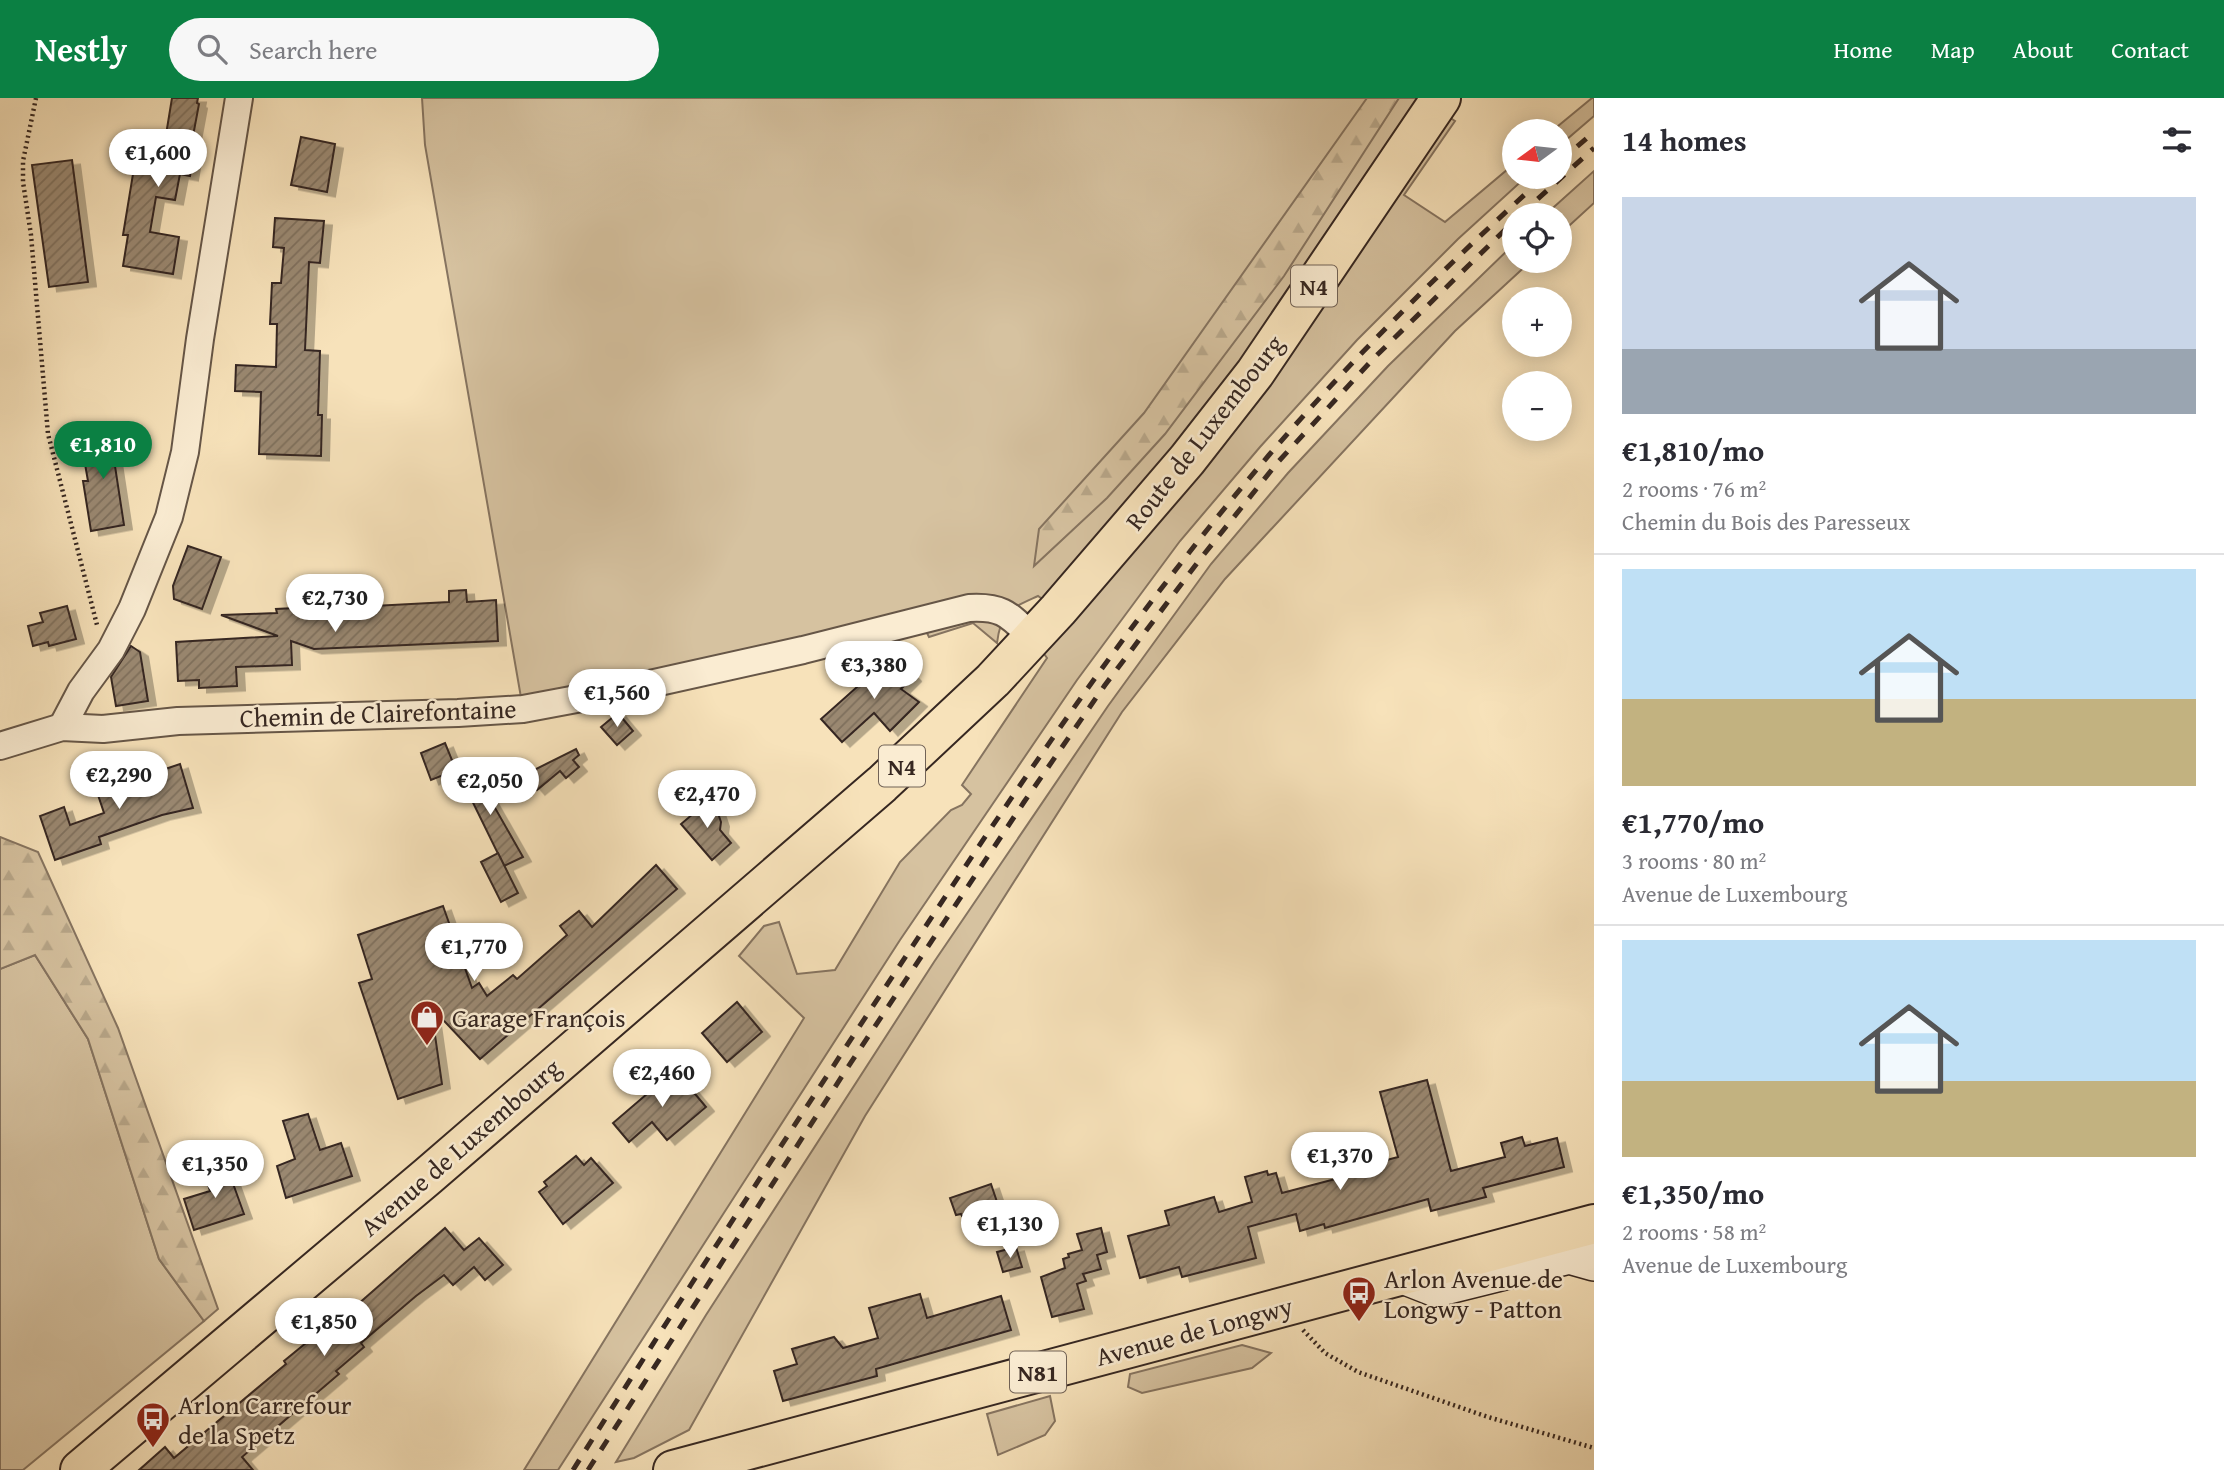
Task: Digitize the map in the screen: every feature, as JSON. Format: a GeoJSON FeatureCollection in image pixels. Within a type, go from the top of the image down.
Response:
{"type":"FeatureCollection","features":[{"type":"Feature","properties":{"kind":"main road","name":"Route de Luxembourg"},"geometry":{"type":"LineString","coordinates":[[993,680],[1187,460],[1255,373],[1441,98]]}},
{"type":"Feature","properties":{"kind":"main road","name":"Avenue de Luxembourg"},"geometry":{"type":"LineString","coordinates":[[79,1470],[428,1176],[882,784],[993,680]]}},
{"type":"Feature","properties":{"kind":"main road","name":"Avenue de Longwy"},"geometry":{"type":"LineString","coordinates":[[673,1470],[1594,1224]]}},
{"type":"Feature","properties":{"kind":"main road"},"geometry":{"type":"LineString","coordinates":[[1404,1275],[1436,1288],[1569,1255],[1594,1262]]}},
{"type":"Feature","properties":{"kind":"street"},"geometry":{"type":"LineString","coordinates":[[62,727],[81,691],[111,650],[137,598],[169,517],[182,465],[239,98]]}},
{"type":"Feature","properties":{"kind":"street","name":"Chemin de Clairefontaine"},"geometry":{"type":"LineString","coordinates":[[0,746],[62,727],[103,729],[178,721],[523,709],[614,692],[803,650],[969,608],[987,607],[1008,614],[1032,637]]}},
{"type":"Feature","properties":{"kind":"path"},"geometry":{"type":"LineString","coordinates":[[36,98],[23,161],[23,182],[31,235],[48,434],[96,623],[111,650]]}},
{"type":"Feature","properties":{"kind":"path"},"geometry":{"type":"LineString","coordinates":[[1281,1308],[1325,1353],[1358,1372],[1488,1417],[1594,1448]]}},
{"type":"Feature","properties":{"kind":"green space"},"geometry":{"type":"Polygon","coordinates":[[[422,98],[1441,98],[1435,108],[1455,121],[1404,195],[1445,222],[1502,174],[1502,189],[1513,189],[1458,239],[1357,340],[1180,541],[1077,680],[900,940],[558,1470],[524,1470],[804,1018],[739,956],[764,926],[779,922],[797,974],[835,970],[900,862],[951,810],[962,805],[971,794],[962,785],[1047,658],[1032,637],[1057,610],[1038,596],[1020,604],[1004,617],[997,643],[973,623],[929,637],[925,629],[523,709],[425,145],[422,98]]]}},
{"type":"Feature","properties":{"kind":"green space"},"geometry":{"type":"Polygon","coordinates":[[[1367,98],[1399,98],[1284,276],[1165,434],[1107,498],[1034,566],[1039,529],[1144,413],[1367,98]]]}},
{"type":"Feature","properties":{"kind":"green space"},"geometry":{"type":"Polygon","coordinates":[[[1594,98],[1594,116],[1572,135],[1572,119],[1567,119],[1594,98]]]}},
{"type":"Feature","properties":{"kind":"green space"},"geometry":{"type":"Polygon","coordinates":[[[1594,171],[1594,203],[1572,223],[1572,203],[1558,203],[1594,171]]]}},
{"type":"Feature","properties":{"kind":"green space"},"geometry":{"type":"Polygon","coordinates":[[[1502,256],[1502,273],[1518,273],[1455,331],[1225,579],[1122,712],[865,1116],[689,1430],[634,1458],[616,1462],[706,1315],[934,962],[1108,706],[1211,564],[1288,473],[1388,366],[1502,256]]]}},
{"type":"Feature","properties":{"kind":"green space"},"geometry":{"type":"Polygon","coordinates":[[[0,837],[38,852],[118,1028],[218,1309],[204,1321],[159,1259],[88,1039],[35,955],[0,969],[0,837]]]}},
{"type":"Feature","properties":{"kind":"green space"},"geometry":{"type":"Polygon","coordinates":[[[35,955],[88,1039],[159,1259],[204,1321],[23,1470],[0,1470],[0,969],[35,955]]]}},
{"type":"Feature","properties":{"kind":"green space"},"geometry":{"type":"Polygon","coordinates":[[[1242,1345],[1271,1353],[1252,1368],[1142,1393],[1128,1387],[1130,1374],[1242,1345]]]}},
{"type":"Feature","properties":{"kind":"green space"},"geometry":{"type":"Polygon","coordinates":[[[1050,1396],[1055,1421],[1045,1435],[998,1455],[987,1414],[1050,1396]]]}},
{"type":"Feature","properties":{"kind":"building"},"geometry":{"type":"Polygon","coordinates":[[[172,98],[198,98],[199,104],[190,152],[194,152],[190,176],[180,174],[175,200],[156,197],[150,232],[179,237],[173,274],[123,266],[128,235],[123,235],[134,168],[124,167],[128,145],[143,148],[143,144],[164,147],[172,98]]]}},
{"type":"Feature","properties":{"kind":"building"},"geometry":{"type":"Polygon","coordinates":[[[301,137],[335,144],[327,192],[291,185],[301,137]]]}},
{"type":"Feature","properties":{"kind":"building"},"geometry":{"type":"Polygon","coordinates":[[[72,160],[88,282],[49,287],[32,165],[72,160]]]}},
{"type":"Feature","properties":{"kind":"building"},"geometry":{"type":"Polygon","coordinates":[[[275,218],[324,221],[320,263],[309,262],[305,350],[320,351],[318,415],[322,415],[321,456],[259,454],[261,392],[235,391],[236,365],[276,367],[277,324],[270,324],[272,283],[281,283],[284,248],[273,247],[275,218]]]}},
{"type":"Feature","properties":{"kind":"building"},"geometry":{"type":"Polygon","coordinates":[[[124,432],[128,450],[113,453],[124,525],[91,531],[83,481],[88,481],[81,441],[124,432]]]}},
{"type":"Feature","properties":{"kind":"building"},"geometry":{"type":"Polygon","coordinates":[[[188,546],[221,557],[202,609],[174,599],[173,586],[188,546]]]}},
{"type":"Feature","properties":{"kind":"building"},"geometry":{"type":"Polygon","coordinates":[[[466,590],[467,602],[496,600],[498,641],[314,649],[291,641],[292,665],[236,667],[237,686],[199,688],[199,680],[178,681],[176,642],[278,636],[221,615],[277,613],[276,609],[316,607],[315,600],[354,598],[354,607],[449,602],[449,591],[466,590]]]}},
{"type":"Feature","properties":{"kind":"building"},"geometry":{"type":"Polygon","coordinates":[[[67,606],[76,639],[49,646],[48,642],[33,646],[28,626],[43,622],[40,613],[67,606]]]}},
{"type":"Feature","properties":{"kind":"building"},"geometry":{"type":"Polygon","coordinates":[[[131,646],[140,652],[148,701],[116,706],[111,677],[131,646]]]}},
{"type":"Feature","properties":{"kind":"building"},"geometry":{"type":"Polygon","coordinates":[[[893,655],[913,677],[901,689],[919,702],[890,731],[874,713],[842,742],[821,719],[893,655]]]}},
{"type":"Feature","properties":{"kind":"building"},"geometry":{"type":"Polygon","coordinates":[[[618,713],[633,731],[617,745],[601,727],[618,713]]]}},
{"type":"Feature","properties":{"kind":"building"},"geometry":{"type":"Polygon","coordinates":[[[445,743],[456,770],[431,780],[421,753],[445,743]]]}},
{"type":"Feature","properties":{"kind":"building"},"geometry":{"type":"Polygon","coordinates":[[[576,749],[579,755],[573,760],[579,767],[566,778],[560,771],[537,790],[524,775],[576,749]]]}},
{"type":"Feature","properties":{"kind":"building"},"geometry":{"type":"Polygon","coordinates":[[[180,764],[193,808],[162,815],[99,837],[101,844],[55,860],[40,816],[64,807],[70,825],[104,813],[97,792],[180,764]]]}},
{"type":"Feature","properties":{"kind":"building"},"geometry":{"type":"Polygon","coordinates":[[[470,764],[523,857],[504,866],[457,770],[470,764]]]}},
{"type":"Feature","properties":{"kind":"building"},"geometry":{"type":"Polygon","coordinates":[[[707,802],[717,810],[721,822],[720,830],[731,843],[712,860],[681,824],[707,802]]]}},
{"type":"Feature","properties":{"kind":"building"},"geometry":{"type":"Polygon","coordinates":[[[498,853],[518,893],[501,902],[481,862],[498,853]]]}},
{"type":"Feature","properties":{"kind":"building"},"geometry":{"type":"Polygon","coordinates":[[[656,865],[677,889],[480,1059],[431,1007],[442,1084],[398,1099],[359,983],[372,979],[358,935],[443,906],[472,988],[479,983],[487,996],[513,975],[517,979],[567,935],[560,926],[579,911],[592,927],[656,865]]]}},
{"type":"Feature","properties":{"kind":"building"},"geometry":{"type":"Polygon","coordinates":[[[737,1002],[762,1032],[727,1062],[702,1033],[737,1002]]]}},
{"type":"Feature","properties":{"kind":"building"},"geometry":{"type":"Polygon","coordinates":[[[675,1070],[706,1107],[667,1140],[652,1122],[629,1142],[613,1123],[675,1070]]]}},
{"type":"Feature","properties":{"kind":"building"},"geometry":{"type":"Polygon","coordinates":[[[1427,1080],[1451,1171],[1505,1157],[1501,1143],[1522,1137],[1525,1146],[1557,1138],[1564,1167],[1483,1188],[1486,1197],[1431,1211],[1428,1199],[1325,1228],[1324,1224],[1300,1231],[1296,1214],[1248,1227],[1256,1258],[1182,1277],[1179,1267],[1140,1278],[1128,1236],[1169,1225],[1165,1211],[1214,1197],[1219,1212],[1252,1202],[1245,1177],[1267,1171],[1268,1175],[1276,1173],[1282,1193],[1343,1177],[1342,1172],[1398,1157],[1380,1092],[1427,1080]]]}},
{"type":"Feature","properties":{"kind":"building"},"geometry":{"type":"Polygon","coordinates":[[[308,1114],[320,1150],[341,1143],[352,1176],[286,1198],[277,1166],[295,1159],[283,1121],[308,1114]]]}},
{"type":"Feature","properties":{"kind":"building"},"geometry":{"type":"Polygon","coordinates":[[[576,1156],[584,1165],[591,1158],[613,1183],[563,1224],[539,1192],[547,1186],[544,1182],[576,1156]]]}},
{"type":"Feature","properties":{"kind":"building"},"geometry":{"type":"Polygon","coordinates":[[[226,1164],[244,1214],[194,1230],[184,1199],[210,1191],[204,1171],[226,1164]]]}},
{"type":"Feature","properties":{"kind":"building"},"geometry":{"type":"Polygon","coordinates":[[[991,1184],[997,1202],[962,1216],[956,1215],[950,1198],[991,1184]]]}},
{"type":"Feature","properties":{"kind":"building"},"geometry":{"type":"Polygon","coordinates":[[[445,1228],[464,1250],[479,1238],[503,1265],[485,1280],[474,1267],[453,1285],[444,1275],[416,1296],[361,1343],[364,1347],[336,1371],[339,1374],[242,1457],[253,1470],[139,1470],[165,1447],[174,1458],[286,1364],[284,1361],[339,1316],[341,1319],[445,1228]]]}},
{"type":"Feature","properties":{"kind":"building"},"geometry":{"type":"Polygon","coordinates":[[[1101,1228],[1107,1252],[1097,1255],[1101,1269],[1083,1274],[1086,1281],[1077,1284],[1084,1309],[1052,1317],[1041,1277],[1065,1268],[1063,1259],[1069,1257],[1068,1254],[1082,1250],[1077,1234],[1101,1228]]]}},
{"type":"Feature","properties":{"kind":"building"},"geometry":{"type":"Polygon","coordinates":[[[1016,1247],[1022,1267],[1003,1272],[997,1252],[1016,1247]]]}},
{"type":"Feature","properties":{"kind":"building"},"geometry":{"type":"Polygon","coordinates":[[[920,1294],[927,1318],[1001,1296],[1011,1330],[876,1369],[877,1376],[783,1401],[774,1371],[797,1364],[792,1349],[834,1337],[843,1348],[878,1338],[869,1308],[920,1294]]]}},
{"type":"Feature","properties":{"kind":"railway"},"geometry":{"type":"LineString","coordinates":[[1572,151],[1594,132]]}},
{"type":"Feature","properties":{"kind":"railway"},"geometry":{"type":"LineString","coordinates":[[1533,203],[1594,148]]}},
{"type":"Feature","properties":{"kind":"railway"},"geometry":{"type":"LineString","coordinates":[[573,1470],[952,886],[1126,635],[1220,514],[1301,418],[1402,312],[1531,189]]}},
{"type":"Feature","properties":{"kind":"railway"},"geometry":{"type":"LineString","coordinates":[[588,1470],[846,1070],[1105,685],[1278,462],[1374,358],[1502,233]]}},
{"type":"Feature","properties":{"kind":"place","name":"Garage François"},"geometry":{"type":"Point","coordinates":[427,1047]}},
{"type":"Feature","properties":{"kind":"place","name":"Arlon Avenue de Longwy - Patton"},"geometry":{"type":"Point","coordinates":[1359,1323]}},
{"type":"Feature","properties":{"kind":"place","name":"Arlon Carrefour de la Spetz"},"geometry":{"type":"Point","coordinates":[153,1449]}}]}
